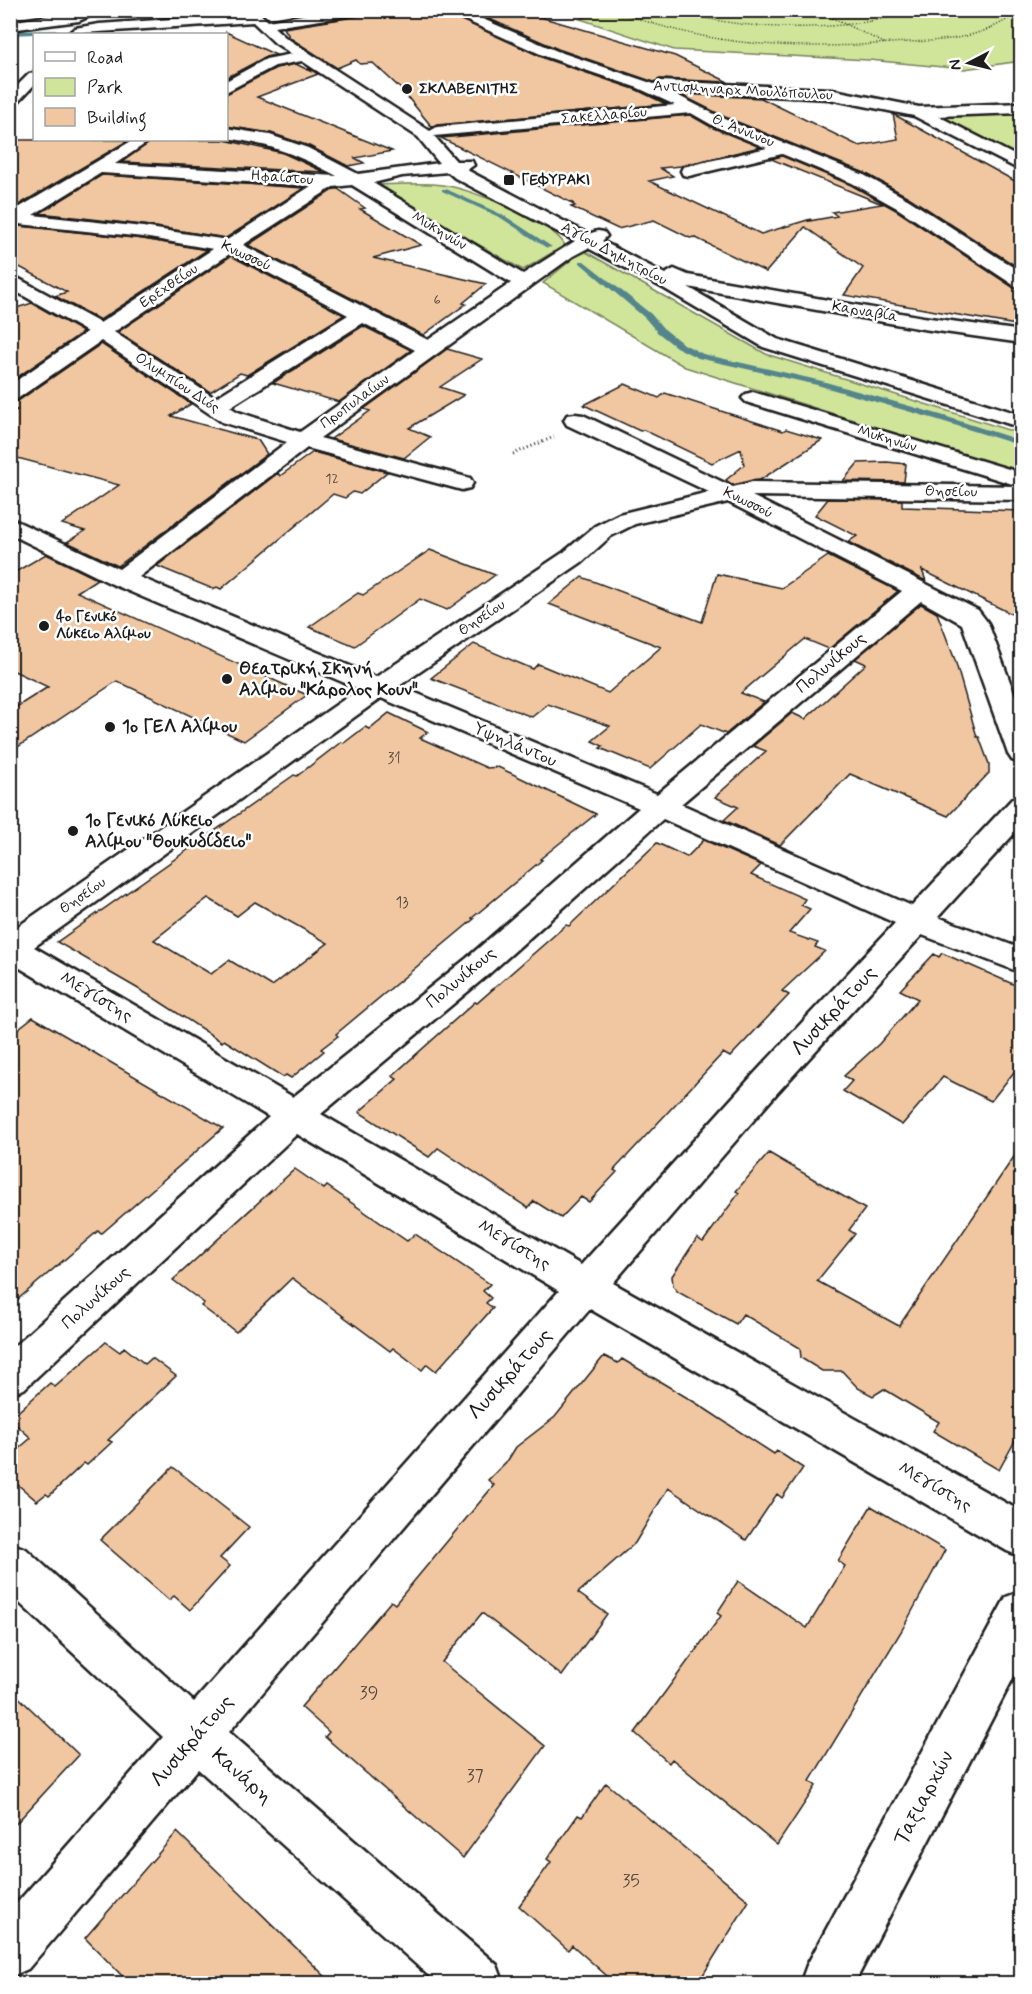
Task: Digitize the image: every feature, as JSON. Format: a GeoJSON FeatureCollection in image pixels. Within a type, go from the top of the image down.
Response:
{"type":"FeatureCollection","features":[{"type":"Feature","properties":{"kind":"street"},"geometry":{"type":"LineString","coordinates":[[10,26],[79,16],[97,10]]}},
{"type":"Feature","properties":{"kind":"street"},"geometry":{"type":"LineString","coordinates":[[274,23],[360,10]]}},
{"type":"Feature","properties":{"kind":"street","name":"Θ. Άννινου"},"geometry":{"type":"LineString","coordinates":[[449,10],[552,54],[643,85],[694,108],[718,122],[849,175],[894,199],[1022,282]]}},
{"type":"Feature","properties":{"kind":"street"},"geometry":{"type":"LineString","coordinates":[[77,33],[254,13]]}},
{"type":"Feature","properties":{"kind":"street","name":"Αγίου Δημητρίου"},"geometry":{"type":"LineString","coordinates":[[254,13],[274,23],[292,38],[437,132],[463,169]]}},
{"type":"Feature","properties":{"kind":"street","name":"Αγίου Δημητρίου"},"geometry":{"type":"LineString","coordinates":[[254,13],[305,56],[424,134],[463,169],[592,238],[770,343],[792,352],[1022,422]]}},
{"type":"Feature","properties":{"kind":"street"},"geometry":{"type":"LineString","coordinates":[[228,87],[271,62],[305,56]]}},
{"type":"Feature","properties":{"kind":"street"},"geometry":{"type":"LineString","coordinates":[[10,102],[33,78]]}},
{"type":"Feature","properties":{"kind":"street","name":"Αντισμηναρχ Μουλόπουλου"},"geometry":{"type":"LineString","coordinates":[[643,85],[829,94],[919,112],[1022,108]]}},
{"type":"Feature","properties":{"kind":"street","name":"Σακελλαρίου"},"geometry":{"type":"LineString","coordinates":[[437,132],[694,108],[769,91]]}},
{"type":"Feature","properties":{"kind":"street"},"geometry":{"type":"LineString","coordinates":[[919,112],[1022,166]]}},
{"type":"Feature","properties":{"kind":"street","name":"Μυκηνών"},"geometry":{"type":"LineString","coordinates":[[228,133],[270,140],[302,151],[528,279]]}},
{"type":"Feature","properties":{"kind":"street"},"geometry":{"type":"LineString","coordinates":[[12,219],[141,141]]}},
{"type":"Feature","properties":{"kind":"street"},"geometry":{"type":"LineString","coordinates":[[689,171],[785,148]]}},
{"type":"Feature","properties":{"kind":"street"},"geometry":{"type":"LineString","coordinates":[[295,178],[318,160]]}},
{"type":"Feature","properties":{"kind":"street","name":"Ηφαίστου"},"geometry":{"type":"LineString","coordinates":[[97,168],[295,178],[329,182],[377,177],[404,179],[463,169]]}},
{"type":"Feature","properties":{"kind":"street","name":"Ερεχθείου"},"geometry":{"type":"LineString","coordinates":[[10,395],[101,332],[329,182]]}},
{"type":"Feature","properties":{"kind":"street","name":"Κνωσσού"},"geometry":{"type":"LineString","coordinates":[[12,219],[189,238],[230,246],[429,349]]}},
{"type":"Feature","properties":{"kind":"street","name":"Αγίου Δημητρίου"},"geometry":{"type":"LineString","coordinates":[[592,238],[683,280],[755,292]]}},
{"type":"Feature","properties":{"kind":"street","name":"Προπυλαίων"},"geometry":{"type":"LineString","coordinates":[[121,579],[303,440],[528,279],[592,238]]}},
{"type":"Feature","properties":{"kind":"street","name":"Ολυμπίου Διός"},"geometry":{"type":"LineString","coordinates":[[10,280],[101,332],[230,417],[303,440],[462,483]]}},
{"type":"Feature","properties":{"kind":"street"},"geometry":{"type":"LineString","coordinates":[[728,319],[730,300],[755,292]]}},
{"type":"Feature","properties":{"kind":"street","name":"Καρναβία"},"geometry":{"type":"LineString","coordinates":[[755,292],[924,323],[1022,337]]}},
{"type":"Feature","properties":{"kind":"street"},"geometry":{"type":"LineString","coordinates":[[214,408],[363,315]]}},
{"type":"Feature","properties":{"kind":"street","name":"Μυκηνών"},"geometry":{"type":"LineString","coordinates":[[753,399],[1022,480]]}},
{"type":"Feature","properties":{"kind":"street","name":"Κνωσσού"},"geometry":{"type":"LineString","coordinates":[[575,420],[920,589]]}},
{"type":"Feature","properties":{"kind":"street","name":"Θησείου"},"geometry":{"type":"LineString","coordinates":[[11,947],[379,687],[573,556],[603,531],[627,519],[752,489],[1022,493]]}},
{"type":"Feature","properties":{"kind":"street","name":"Υψηλάντου"},"geometry":{"type":"LineString","coordinates":[[16,535],[660,806],[918,921],[1022,962]]}},
{"type":"Feature","properties":{"kind":"street"},"geometry":{"type":"LineString","coordinates":[[920,589],[969,615],[975,623],[1011,690],[1022,754]]}},
{"type":"Feature","properties":{"kind":"street","name":"Πολυνίκους"},"geometry":{"type":"LineString","coordinates":[[10,1376],[295,1115],[478,966],[660,806],[920,589]]}},
{"type":"Feature","properties":{"kind":"street","name":"Λυσικράτους"},"geometry":{"type":"LineString","coordinates":[[10,1951],[408,1489],[765,1084],[1022,806]]}},
{"type":"Feature","properties":{"kind":"street","name":"Μεγίστης"},"geometry":{"type":"LineString","coordinates":[[11,947],[587,1288],[1022,1536]]}},
{"type":"Feature","properties":{"kind":"street","name":"Κανάρη"},"geometry":{"type":"LineString","coordinates":[[10,1564],[197,1736],[478,1983]]}},
{"type":"Feature","properties":{"kind":"street","name":"Ταξιαρχών"},"geometry":{"type":"LineString","coordinates":[[826,1983],[1022,1613]]}},
{"type":"Feature","properties":{"kind":"path"},"geometry":{"type":"LineString","coordinates":[[614,10],[639,21],[679,33],[735,44],[803,48],[887,44],[976,33],[1022,12]]}},
{"type":"Feature","properties":{"kind":"path"},"geometry":{"type":"LineString","coordinates":[[675,10],[695,18],[796,26],[843,24],[916,10]]}},
{"type":"Feature","properties":{"kind":"path"},"geometry":{"type":"LineString","coordinates":[[816,10],[887,44]]}},
{"type":"Feature","properties":{"kind":"green space"},"geometry":{"type":"Polygon","coordinates":[[[600,11],[1021,11],[1021,61],[964,69],[869,60],[674,50],[580,19],[600,11]]]}},
{"type":"Feature","properties":{"kind":"green space"},"geometry":{"type":"Polygon","coordinates":[[[1021,112],[1021,162],[946,120],[944,116],[1021,112]]]}},
{"type":"Feature","properties":{"kind":"green space"},"geometry":{"type":"Polygon","coordinates":[[[435,184],[472,192],[509,207],[544,226],[565,245],[523,270],[374,185],[435,184]]]}},
{"type":"Feature","properties":{"kind":"green space"},"geometry":{"type":"Polygon","coordinates":[[[586,252],[766,354],[1021,434],[1021,473],[685,367],[543,283],[575,257],[586,252]]]}},
{"type":"Feature","properties":{"kind":"building"},"geometry":{"type":"Polygon","coordinates":[[[368,10],[441,10],[546,59],[637,90],[666,104],[432,127],[401,89],[373,63],[360,64],[356,60],[337,68],[290,38],[284,28],[360,16],[368,10]]]}},
{"type":"Feature","properties":{"kind":"building"},"geometry":{"type":"Polygon","coordinates":[[[469,10],[516,10],[675,56],[728,82],[660,79],[654,82],[558,49],[469,10]]]}},
{"type":"Feature","properties":{"kind":"building"},"geometry":{"type":"Polygon","coordinates":[[[226,32],[276,55],[265,57],[228,77],[228,33],[226,32]]]}},
{"type":"Feature","properties":{"kind":"building"},"geometry":{"type":"Polygon","coordinates":[[[296,64],[318,74],[257,97],[392,151],[355,158],[364,163],[348,166],[309,146],[271,133],[228,126],[228,93],[276,68],[296,64]]]}},
{"type":"Feature","properties":{"kind":"building"},"geometry":{"type":"Polygon","coordinates":[[[679,94],[761,98],[859,146],[898,139],[893,114],[1022,185],[1022,270],[910,198],[865,173],[725,117],[679,94]]]}},
{"type":"Feature","properties":{"kind":"building"},"geometry":{"type":"Polygon","coordinates":[[[690,115],[711,127],[760,147],[681,166],[660,168],[673,176],[649,181],[761,234],[811,219],[809,221],[837,216],[832,212],[882,204],[771,159],[782,156],[851,185],[896,210],[1014,288],[1022,290],[1022,326],[844,295],[863,268],[805,227],[766,272],[654,220],[618,229],[571,207],[575,206],[572,204],[574,204],[441,138],[690,115]]]}},
{"type":"Feature","properties":{"kind":"building"},"geometry":{"type":"Polygon","coordinates":[[[10,140],[127,141],[10,210],[10,140]]]}},
{"type":"Feature","properties":{"kind":"building"},"geometry":{"type":"Polygon","coordinates":[[[152,141],[228,141],[283,153],[324,172],[122,162],[152,141]]]}},
{"type":"Feature","properties":{"kind":"building"},"geometry":{"type":"Polygon","coordinates":[[[102,175],[304,188],[226,238],[143,225],[40,213],[102,175]]]}},
{"type":"Feature","properties":{"kind":"building"},"geometry":{"type":"Polygon","coordinates":[[[334,189],[338,189],[365,208],[360,209],[421,245],[373,258],[486,284],[463,303],[466,304],[423,335],[248,245],[334,189]]]}},
{"type":"Feature","properties":{"kind":"building"},"geometry":{"type":"Polygon","coordinates":[[[19,226],[143,239],[207,250],[100,320],[55,296],[67,292],[10,262],[10,229],[19,226]]]}},
{"type":"Feature","properties":{"kind":"building"},"geometry":{"type":"Polygon","coordinates":[[[231,256],[344,315],[247,375],[240,373],[210,392],[118,332],[231,256]]]}},
{"type":"Feature","properties":{"kind":"building"},"geometry":{"type":"Polygon","coordinates":[[[32,303],[83,332],[10,382],[10,310],[32,303]]]}},
{"type":"Feature","properties":{"kind":"building"},"geometry":{"type":"Polygon","coordinates":[[[363,326],[411,350],[339,402],[273,383],[363,326]]]}},
{"type":"Feature","properties":{"kind":"building"},"geometry":{"type":"Polygon","coordinates":[[[101,344],[191,404],[171,416],[258,440],[267,454],[118,566],[67,542],[85,531],[62,524],[119,485],[10,456],[10,414],[17,410],[10,408],[10,403],[18,401],[101,344]]]}},
{"type":"Feature","properties":{"kind":"building"},"geometry":{"type":"Polygon","coordinates":[[[447,349],[482,359],[440,387],[464,395],[409,428],[430,437],[404,458],[331,439],[370,411],[364,409],[447,349]]]}},
{"type":"Feature","properties":{"kind":"building"},"geometry":{"type":"Polygon","coordinates":[[[625,384],[659,398],[665,393],[783,431],[786,429],[822,440],[760,480],[733,485],[726,480],[744,465],[741,449],[712,463],[644,430],[640,431],[584,405],[625,384]]]}},
{"type":"Feature","properties":{"kind":"building"},"geometry":{"type":"Polygon","coordinates":[[[313,452],[387,472],[360,494],[353,492],[345,498],[333,494],[221,589],[217,587],[213,589],[157,566],[278,473],[280,476],[313,452]]]}},
{"type":"Feature","properties":{"kind":"building"},"geometry":{"type":"Polygon","coordinates":[[[858,463],[906,464],[904,482],[843,481],[858,463]]]}},
{"type":"Feature","properties":{"kind":"building"},"geometry":{"type":"Polygon","coordinates":[[[828,499],[902,500],[902,507],[1022,511],[1022,619],[922,570],[926,581],[848,542],[857,536],[815,515],[828,499]]]}},
{"type":"Feature","properties":{"kind":"building"},"geometry":{"type":"Polygon","coordinates":[[[430,550],[495,575],[447,610],[420,599],[355,646],[309,627],[358,593],[363,595],[430,550]]]}},
{"type":"Feature","properties":{"kind":"building"},"geometry":{"type":"Polygon","coordinates":[[[46,554],[97,579],[77,592],[307,695],[244,741],[117,681],[10,752],[10,711],[48,687],[10,669],[10,575],[46,554]]]}},
{"type":"Feature","properties":{"kind":"building"},"geometry":{"type":"Polygon","coordinates":[[[828,556],[898,591],[829,649],[805,639],[741,693],[764,702],[726,734],[701,724],[650,769],[600,748],[603,746],[592,741],[610,726],[548,704],[532,717],[431,678],[474,644],[533,669],[538,664],[608,693],[661,647],[549,604],[582,577],[702,622],[717,574],[782,588],[828,556]]]}},
{"type":"Feature","properties":{"kind":"building"},"geometry":{"type":"Polygon","coordinates":[[[921,604],[937,613],[955,660],[977,737],[979,737],[989,764],[989,773],[948,816],[850,774],[780,845],[724,820],[738,807],[715,797],[766,751],[753,746],[792,713],[805,719],[866,664],[855,659],[921,604]]]}},
{"type":"Feature","properties":{"kind":"building"},"geometry":{"type":"Polygon","coordinates":[[[389,713],[428,732],[420,738],[487,768],[498,767],[596,814],[540,859],[542,860],[472,918],[474,919],[336,1034],[338,1036],[321,1049],[324,1051],[291,1078],[286,1075],[283,1077],[224,1040],[222,1042],[154,998],[57,942],[294,775],[297,776],[341,742],[344,743],[365,727],[369,729],[389,713]],[[208,898],[154,940],[211,974],[229,960],[272,986],[328,943],[255,902],[237,916],[208,898]]]}},
{"type":"Feature","properties":{"kind":"building"},"geometry":{"type":"Polygon","coordinates":[[[704,840],[761,865],[751,875],[805,899],[801,905],[810,909],[789,933],[818,943],[815,947],[825,951],[782,991],[789,995],[730,1057],[723,1053],[614,1170],[617,1172],[589,1202],[581,1197],[561,1218],[534,1201],[528,1208],[438,1148],[429,1157],[359,1112],[397,1079],[392,1076],[475,1002],[477,1003],[566,925],[569,926],[657,843],[687,857],[704,840]]]}},
{"type":"Feature","properties":{"kind":"building"},"geometry":{"type":"Polygon","coordinates":[[[942,953],[1022,988],[1022,1062],[991,1101],[943,1077],[902,1125],[843,1091],[852,1081],[844,1076],[879,1044],[918,999],[900,990],[934,954],[939,957],[942,953]]]}},
{"type":"Feature","properties":{"kind":"building"},"geometry":{"type":"Polygon","coordinates":[[[33,1017],[223,1128],[101,1234],[98,1231],[10,1306],[10,1035],[33,1017]]]}},
{"type":"Feature","properties":{"kind":"building"},"geometry":{"type":"Polygon","coordinates":[[[1022,1145],[1022,1428],[999,1470],[933,1431],[939,1422],[884,1389],[873,1396],[858,1388],[842,1371],[822,1371],[801,1358],[800,1348],[743,1314],[736,1324],[678,1292],[673,1286],[672,1276],[697,1238],[703,1242],[739,1193],[736,1191],[769,1153],[865,1209],[849,1230],[855,1234],[817,1281],[899,1326],[1022,1145]]]}},
{"type":"Feature","properties":{"kind":"building"},"geometry":{"type":"Polygon","coordinates":[[[295,1169],[324,1189],[327,1186],[407,1241],[415,1234],[490,1284],[483,1291],[491,1298],[486,1303],[493,1308],[436,1371],[427,1364],[422,1370],[393,1348],[390,1351],[292,1278],[236,1332],[201,1306],[204,1303],[173,1280],[295,1169]]]}},
{"type":"Feature","properties":{"kind":"building"},"geometry":{"type":"Polygon","coordinates":[[[106,1342],[120,1352],[124,1347],[145,1364],[152,1358],[176,1376],[108,1440],[112,1442],[87,1465],[84,1463],[49,1496],[46,1494],[37,1501],[10,1478],[10,1456],[31,1438],[10,1419],[50,1383],[55,1387],[106,1342]]]}},
{"type":"Feature","properties":{"kind":"building"},"geometry":{"type":"Polygon","coordinates":[[[604,1356],[618,1363],[622,1359],[696,1403],[774,1454],[777,1451],[803,1468],[782,1498],[777,1494],[746,1540],[668,1488],[635,1543],[578,1593],[607,1614],[562,1676],[482,1613],[442,1662],[545,1746],[463,1858],[325,1737],[329,1732],[301,1707],[391,1601],[395,1604],[494,1485],[488,1480],[508,1460],[516,1447],[555,1417],[604,1356]]]}},
{"type":"Feature","properties":{"kind":"building"},"geometry":{"type":"Polygon","coordinates":[[[173,1467],[249,1527],[220,1558],[230,1566],[190,1610],[174,1596],[169,1600],[100,1540],[173,1467]]]}},
{"type":"Feature","properties":{"kind":"building"},"geometry":{"type":"Polygon","coordinates":[[[871,1506],[945,1550],[902,1630],[810,1781],[816,1786],[777,1845],[672,1759],[669,1763],[635,1733],[721,1616],[717,1613],[738,1581],[807,1628],[845,1566],[838,1561],[871,1506]]]}},
{"type":"Feature","properties":{"kind":"building"},"geometry":{"type":"Polygon","coordinates":[[[10,1689],[79,1755],[10,1830],[10,1689]]]}},
{"type":"Feature","properties":{"kind":"building"},"geometry":{"type":"Polygon","coordinates":[[[606,1783],[749,1901],[698,1983],[615,1983],[572,1945],[568,1950],[519,1906],[551,1862],[547,1859],[578,1815],[582,1817],[606,1783]]]}},
{"type":"Feature","properties":{"kind":"building"},"geometry":{"type":"Polygon","coordinates":[[[177,1832],[332,1983],[129,1983],[85,1938],[177,1832]]]}},
{"type":"Feature","properties":{"kind":"waterway"},"geometry":{"type":"LineString","coordinates":[[10,33],[57,31]]}},
{"type":"Feature","properties":{"kind":"waterway"},"geometry":{"type":"LineString","coordinates":[[444,190],[503,217],[549,247]]}},
{"type":"Feature","properties":{"kind":"waterway"},"geometry":{"type":"LineString","coordinates":[[582,262],[648,316],[660,330],[679,345],[701,356],[819,383],[1022,444]]}},
{"type":"Feature","properties":{"kind":"place","name":"ΣΚΛΑΒΕΝΙΤΗΣ"},"geometry":{"type":"Point","coordinates":[407,89]}},
{"type":"Feature","properties":{"kind":"place","name":"ΓΕΦΥΡΑΚΙ"},"geometry":{"type":"Point","coordinates":[509,180]}},
{"type":"Feature","properties":{"kind":"place","name":"4ο Γενικό Λύκειο Αλίμου"},"geometry":{"type":"Point","coordinates":[44,626]}},
{"type":"Feature","properties":{"kind":"place","name":"Θεατρική Σκηνή Αλίμου \"Κάρολος Κουν\""},"geometry":{"type":"Point","coordinates":[227,679]}},
{"type":"Feature","properties":{"kind":"place","name":"1ο ΓΕΛ Αλίμου"},"geometry":{"type":"Point","coordinates":[110,727]}},
{"type":"Feature","properties":{"kind":"place","name":"1ο Γενικό Λύκειο Αλίμου \"Θουκυδίδειο\""},"geometry":{"type":"Point","coordinates":[73,831]}}]}
